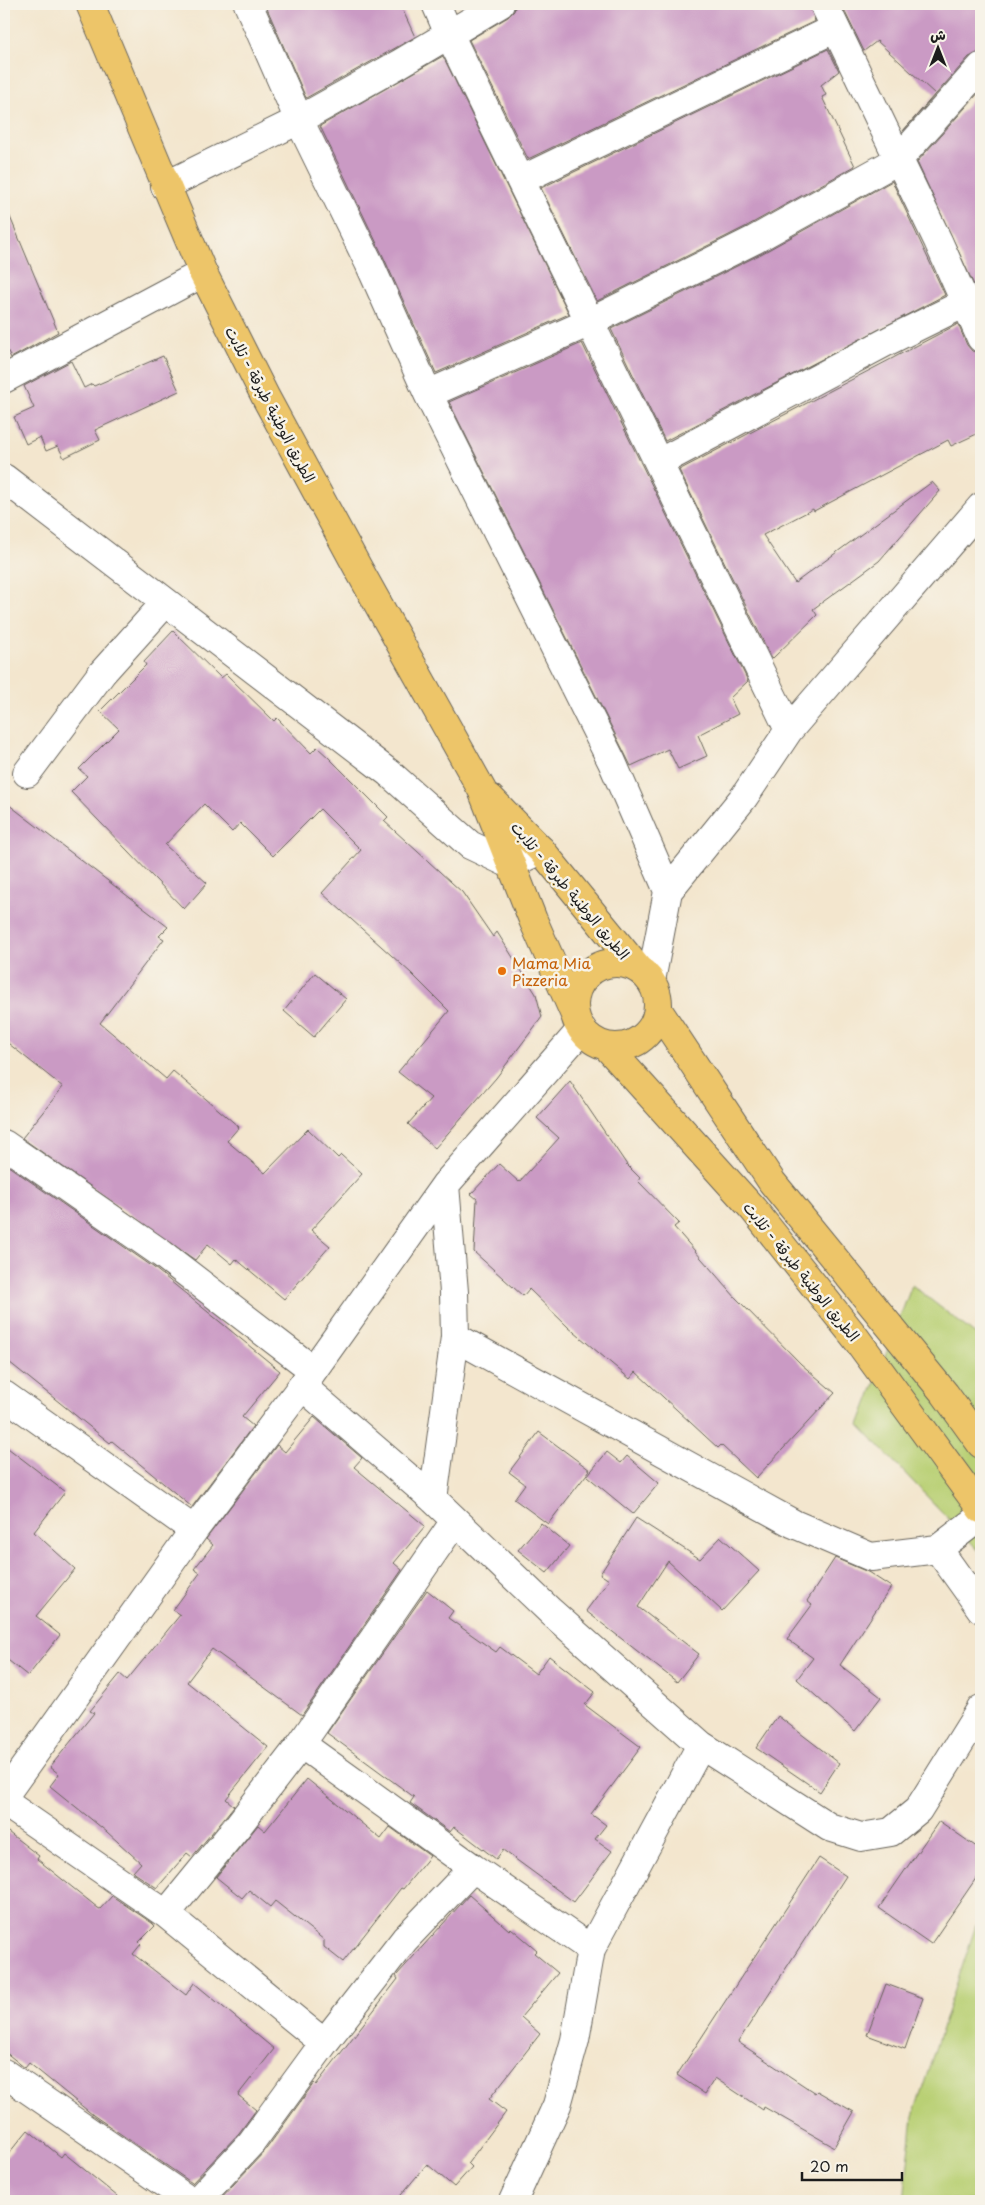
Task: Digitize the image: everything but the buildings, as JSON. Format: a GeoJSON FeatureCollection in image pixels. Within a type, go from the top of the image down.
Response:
{"type":"FeatureCollection","features":[{"type":"Feature","properties":{"kind":"main road","name":"الطريق الوطنية طبرقة - تلابت"},"geometry":{"type":"LineString","coordinates":[[90,4],[202,273],[266,398],[353,560],[482,790],[510,864],[578,1022]]}},
{"type":"Feature","properties":{"kind":"main road","name":"الطريق الوطنية طبرقة - تلابت"},"geometry":{"type":"LineString","coordinates":[[482,790],[541,850],[645,975]]}},
{"type":"Feature","properties":{"kind":"main road"},"geometry":{"type":"LineString","coordinates":[[612,963],[626,964],[645,975],[658,996],[658,1010],[654,1024],[646,1036],[635,1043],[621,1048],[607,1047],[594,1041],[578,1022],[574,1001],[578,987],[586,976],[598,967],[612,963]]}},
{"type":"Feature","properties":{"kind":"main road"},"geometry":{"type":"LineString","coordinates":[[658,1010],[772,1182],[945,1394],[981,1444]]}},
{"type":"Feature","properties":{"kind":"main road","name":"الطريق الوطنية طبرقة - تلابت"},"geometry":{"type":"LineString","coordinates":[[607,1047],[753,1209],[855,1337],[981,1509]]}},
{"type":"Feature","properties":{"kind":"street"},"geometry":{"type":"LineString","coordinates":[[248,4],[299,120],[369,263],[428,394],[612,762],[668,891]]}},
{"type":"Feature","properties":{"kind":"street"},"geometry":{"type":"LineString","coordinates":[[436,4],[789,730]]}},
{"type":"Feature","properties":{"kind":"street"},"geometry":{"type":"LineString","coordinates":[[165,186],[299,120],[500,4]]}},
{"type":"Feature","properties":{"kind":"street"},"geometry":{"type":"LineString","coordinates":[[824,4],[834,29],[898,160],[972,306],[981,338]]}},
{"type":"Feature","properties":{"kind":"street"},"geometry":{"type":"LineString","coordinates":[[521,180],[834,29]]}},
{"type":"Feature","properties":{"kind":"street"},"geometry":{"type":"LineString","coordinates":[[428,394],[590,322],[754,240],[898,160],[981,67]]}},
{"type":"Feature","properties":{"kind":"street"},"geometry":{"type":"LineString","coordinates":[[4,379],[202,273]]}},
{"type":"Feature","properties":{"kind":"street"},"geometry":{"type":"LineString","coordinates":[[660,462],[882,344],[972,306]]}},
{"type":"Feature","properties":{"kind":"street"},"geometry":{"type":"LineString","coordinates":[[4,478],[389,773],[470,845],[510,864],[541,850]]}},
{"type":"Feature","properties":{"kind":"street"},"geometry":{"type":"LineString","coordinates":[[645,975],[668,891],[744,797],[789,730],[981,507]]}},
{"type":"Feature","properties":{"kind":"street"},"geometry":{"type":"LineString","coordinates":[[27,773],[102,673],[165,603]]}},
{"type":"Feature","properties":{"kind":"street"},"geometry":{"type":"LineString","coordinates":[[4,1796],[194,1530],[307,1378],[446,1185],[578,1022]]}},
{"type":"Feature","properties":{"kind":"street"},"geometry":{"type":"LineString","coordinates":[[4,1144],[162,1254],[307,1378],[550,1611],[702,1745],[828,1827],[861,1837],[891,1832],[918,1810],[981,1709]]}},
{"type":"Feature","properties":{"kind":"street"},"geometry":{"type":"LineString","coordinates":[[433,1499],[455,1337],[454,1292],[446,1185]]}},
{"type":"Feature","properties":{"kind":"street"},"geometry":{"type":"LineString","coordinates":[[455,1337],[794,1524],[872,1556],[938,1549],[981,1516]]}},
{"type":"Feature","properties":{"kind":"street"},"geometry":{"type":"LineString","coordinates":[[4,1395],[194,1530]]}},
{"type":"Feature","properties":{"kind":"street"},"geometry":{"type":"LineString","coordinates":[[166,1914],[301,1744],[455,1521]]}},
{"type":"Feature","properties":{"kind":"street"},"geometry":{"type":"LineString","coordinates":[[938,1549],[981,1610]]}},
{"type":"Feature","properties":{"kind":"street"},"geometry":{"type":"LineString","coordinates":[[301,1744],[473,1868],[591,1949]]}},
{"type":"Feature","properties":{"kind":"street"},"geometry":{"type":"LineString","coordinates":[[513,2201],[557,2105],[575,2040],[591,1949],[702,1745]]}},
{"type":"Feature","properties":{"kind":"street"},"geometry":{"type":"LineString","coordinates":[[4,1802],[166,1914],[324,2043]]}},
{"type":"Feature","properties":{"kind":"street"},"geometry":{"type":"LineString","coordinates":[[196,2201],[251,2144],[324,2043],[405,1939],[473,1868]]}},
{"type":"Feature","properties":{"kind":"street"},"geometry":{"type":"LineString","coordinates":[[4,2072],[190,2201]]}},
{"type":"Feature","properties":{"kind":"green space"},"geometry":{"type":"Polygon","coordinates":[[[912,1285],[981,1339],[981,1553],[859,1425],[912,1285]]]}},
{"type":"Feature","properties":{"kind":"green space"},"geometry":{"type":"Polygon","coordinates":[[[976,1925],[981,1928],[981,2201],[904,2201],[913,2116],[976,1925]]]}},
{"type":"Feature","properties":{"kind":"place","name":"Mama Mia Pizzeria"},"geometry":{"type":"Point","coordinates":[502,971]}}]}
